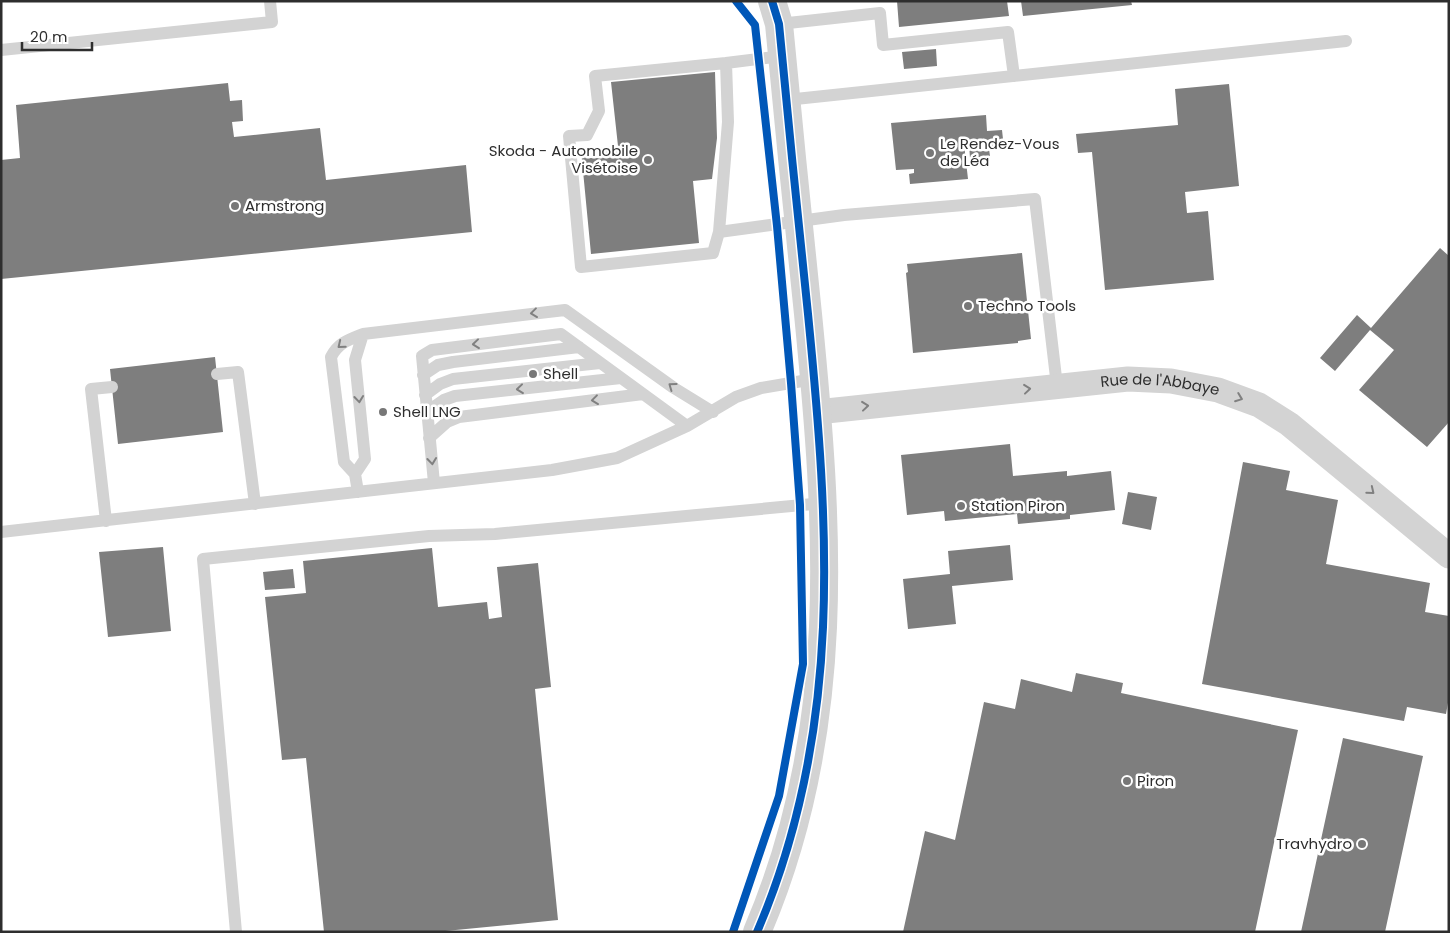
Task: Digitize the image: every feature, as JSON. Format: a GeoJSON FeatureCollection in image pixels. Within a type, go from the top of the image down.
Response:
{"type":"FeatureCollection","features":[{"type":"Feature","properties":{"kind":"street"},"geometry":{"type":"LineString","coordinates":[[757,932],[790,840],[806,777],[818,711],[826,574],[824,503],[814,379],[782,56],[775,13]]}},
{"type":"Feature","properties":{"kind":"street","name":"Rue de l'Abbaye"},"geometry":{"type":"LineString","coordinates":[[817,412],[1128,379],[1172,381],[1218,390],[1259,405],[1289,424],[1449,556]]}},
{"type":"Feature","properties":{"kind":"lane"},"geometry":{"type":"LineString","coordinates":[[1,50],[272,22],[270,1]]}},
{"type":"Feature","properties":{"kind":"lane"},"geometry":{"type":"LineString","coordinates":[[775,13],[880,13],[883,45],[1008,32],[1014,76]]}},
{"type":"Feature","properties":{"kind":"lane"},"geometry":{"type":"LineString","coordinates":[[786,100],[1346,41]]}},
{"type":"Feature","properties":{"kind":"lane"},"geometry":{"type":"LineString","coordinates":[[726,63],[728,122],[720,232],[714,253],[581,267],[569,136],[587,135],[599,111],[595,76],[782,56]]}},
{"type":"Feature","properties":{"kind":"lane"},"geometry":{"type":"LineString","coordinates":[[720,232],[798,223],[844,215],[1035,198],[1057,386]]}},
{"type":"Feature","properties":{"kind":"lane"},"geometry":{"type":"LineString","coordinates":[[358,492],[355,474],[344,462],[331,357],[336,347],[345,341],[363,334],[565,310],[674,388],[713,412]]}},
{"type":"Feature","properties":{"kind":"lane"},"geometry":{"type":"LineString","coordinates":[[355,474],[365,459],[356,360],[363,334]]}},
{"type":"Feature","properties":{"kind":"lane"},"geometry":{"type":"LineString","coordinates":[[434,484],[422,356],[432,350],[450,346],[561,334],[687,426]]}},
{"type":"Feature","properties":{"kind":"lane"},"geometry":{"type":"LineString","coordinates":[[425,395],[440,384],[453,379],[600,362]]}},
{"type":"Feature","properties":{"kind":"lane"},"geometry":{"type":"LineString","coordinates":[[217,374],[238,372],[255,504]]}},
{"type":"Feature","properties":{"kind":"lane"},"geometry":{"type":"LineString","coordinates":[[427,412],[444,400],[455,396],[621,378]]}},
{"type":"Feature","properties":{"kind":"lane"},"geometry":{"type":"LineString","coordinates":[[1,532],[552,470],[617,458],[687,426],[736,397],[761,388],[814,379]]}},
{"type":"Feature","properties":{"kind":"lane"},"geometry":{"type":"LineString","coordinates":[[106,521],[91,389],[112,387]]}},
{"type":"Feature","properties":{"kind":"lane"},"geometry":{"type":"LineString","coordinates":[[429,438],[448,422],[459,417],[643,394]]}},
{"type":"Feature","properties":{"kind":"lane"},"geometry":{"type":"LineString","coordinates":[[236,932],[202,559],[429,536],[496,534],[824,503]]}},
{"type":"Feature","properties":{"kind":"building"},"geometry":{"type":"Polygon","coordinates":[[[897,1],[1007,1],[1009,16],[899,27],[897,1]]]}},
{"type":"Feature","properties":{"kind":"building"},"geometry":{"type":"Polygon","coordinates":[[[1021,1],[1131,1],[1132,5],[1023,16],[1021,1]]]}},
{"type":"Feature","properties":{"kind":"building"},"geometry":{"type":"Polygon","coordinates":[[[936,49],[937,66],[904,69],[902,52],[936,49]]]}},
{"type":"Feature","properties":{"kind":"building","name":"Skoda - Automobile Visétoise"},"geometry":{"type":"Polygon","coordinates":[[[715,72],[717,138],[712,179],[693,181],[699,243],[591,254],[581,150],[618,146],[611,82],[715,72]]]}},
{"type":"Feature","properties":{"kind":"building","name":"Armstrong"},"geometry":{"type":"Polygon","coordinates":[[[228,83],[230,101],[242,100],[243,121],[232,122],[234,137],[320,128],[326,180],[466,165],[472,232],[1,279],[1,160],[20,158],[16,105],[228,83]]]}},
{"type":"Feature","properties":{"kind":"building"},"geometry":{"type":"Polygon","coordinates":[[[1229,84],[1239,186],[1185,192],[1187,213],[1208,211],[1214,280],[1105,290],[1092,152],[1078,153],[1076,134],[1178,125],[1175,89],[1229,84]]]}},
{"type":"Feature","properties":{"kind":"building","name":"Le Rendez-Vous de Léa"},"geometry":{"type":"Polygon","coordinates":[[[986,115],[987,131],[1002,130],[1004,148],[989,149],[990,156],[970,158],[969,144],[964,144],[968,179],[910,184],[909,174],[914,173],[914,169],[896,170],[891,123],[986,115]]]}},
{"type":"Feature","properties":{"kind":"building"},"geometry":{"type":"Polygon","coordinates":[[[1440,248],[1449,256],[1449,422],[1427,447],[1359,390],[1394,350],[1370,330],[1335,371],[1320,358],[1357,315],[1371,328],[1440,248]]]}},
{"type":"Feature","properties":{"kind":"building","name":"Techno Tools"},"geometry":{"type":"Polygon","coordinates":[[[1022,253],[1031,339],[1018,341],[1018,343],[913,353],[906,273],[908,272],[907,264],[1022,253]]]}},
{"type":"Feature","properties":{"kind":"building"},"geometry":{"type":"Polygon","coordinates":[[[215,357],[223,432],[118,444],[110,369],[215,357]]]}},
{"type":"Feature","properties":{"kind":"building"},"geometry":{"type":"Polygon","coordinates":[[[1010,444],[1013,476],[1067,471],[1067,476],[1111,471],[1115,510],[1070,515],[1070,519],[1018,524],[1017,514],[945,521],[944,511],[907,515],[901,455],[1010,444]]]}},
{"type":"Feature","properties":{"kind":"building"},"geometry":{"type":"Polygon","coordinates":[[[1243,462],[1290,471],[1286,490],[1338,500],[1326,564],[1430,583],[1425,612],[1449,616],[1449,697],[1446,714],[1407,707],[1404,721],[1202,684],[1243,462]]]}},
{"type":"Feature","properties":{"kind":"building"},"geometry":{"type":"Polygon","coordinates":[[[1128,492],[1157,497],[1151,530],[1122,524],[1128,492]]]}},
{"type":"Feature","properties":{"kind":"building"},"geometry":{"type":"Polygon","coordinates":[[[1010,545],[1013,580],[952,586],[956,624],[908,629],[903,579],[950,574],[948,551],[1010,545]]]}},
{"type":"Feature","properties":{"kind":"building"},"geometry":{"type":"Polygon","coordinates":[[[163,547],[171,631],[108,637],[99,552],[163,547]]]}},
{"type":"Feature","properties":{"kind":"building"},"geometry":{"type":"Polygon","coordinates":[[[432,548],[438,607],[487,602],[489,619],[502,617],[497,567],[538,563],[551,687],[535,689],[558,920],[435,932],[324,932],[306,758],[282,760],[265,597],[306,593],[303,561],[432,548]]]}},
{"type":"Feature","properties":{"kind":"building"},"geometry":{"type":"Polygon","coordinates":[[[293,569],[295,588],[265,590],[263,572],[293,569]]]}},
{"type":"Feature","properties":{"kind":"building","name":"Piron"},"geometry":{"type":"Polygon","coordinates":[[[1076,673],[1123,683],[1121,693],[1298,730],[1255,932],[903,932],[925,831],[955,840],[984,702],[1015,709],[1021,679],[1072,692],[1076,673]]]}},
{"type":"Feature","properties":{"kind":"building","name":"Travhydro"},"geometry":{"type":"Polygon","coordinates":[[[1343,738],[1423,756],[1385,932],[1301,932],[1343,738]]]}},
{"type":"Feature","properties":{"kind":"cycle path"},"geometry":{"type":"LineString","coordinates":[[733,932],[779,796],[803,664],[800,505],[777,226],[755,25],[736,1]]}},
{"type":"Feature","properties":{"kind":"cycle path"},"geometry":{"type":"LineString","coordinates":[[757,932],[785,856],[805,780],[817,704],[823,627],[824,550],[815,393],[779,24],[772,1]]}},
{"type":"Feature","properties":{"kind":"place","name":"Le Rendez-Vous de Léa"},"geometry":{"type":"Point","coordinates":[930,153]}},
{"type":"Feature","properties":{"kind":"place","name":"Skoda - Automobile Visétoise"},"geometry":{"type":"Point","coordinates":[648,160]}},
{"type":"Feature","properties":{"kind":"place","name":"Armstrong"},"geometry":{"type":"Point","coordinates":[235,206]}},
{"type":"Feature","properties":{"kind":"place","name":"Techno Tools"},"geometry":{"type":"Point","coordinates":[968,306]}},
{"type":"Feature","properties":{"kind":"place","name":"Shell"},"geometry":{"type":"Point","coordinates":[533,374]}},
{"type":"Feature","properties":{"kind":"place","name":"Shell LNG"},"geometry":{"type":"Point","coordinates":[383,412]}},
{"type":"Feature","properties":{"kind":"place","name":"Station Piron"},"geometry":{"type":"Point","coordinates":[961,506]}},
{"type":"Feature","properties":{"kind":"place","name":"Piron"},"geometry":{"type":"Point","coordinates":[1127,781]}},
{"type":"Feature","properties":{"kind":"place","name":"Travhydro"},"geometry":{"type":"Point","coordinates":[1362,844]}}]}
